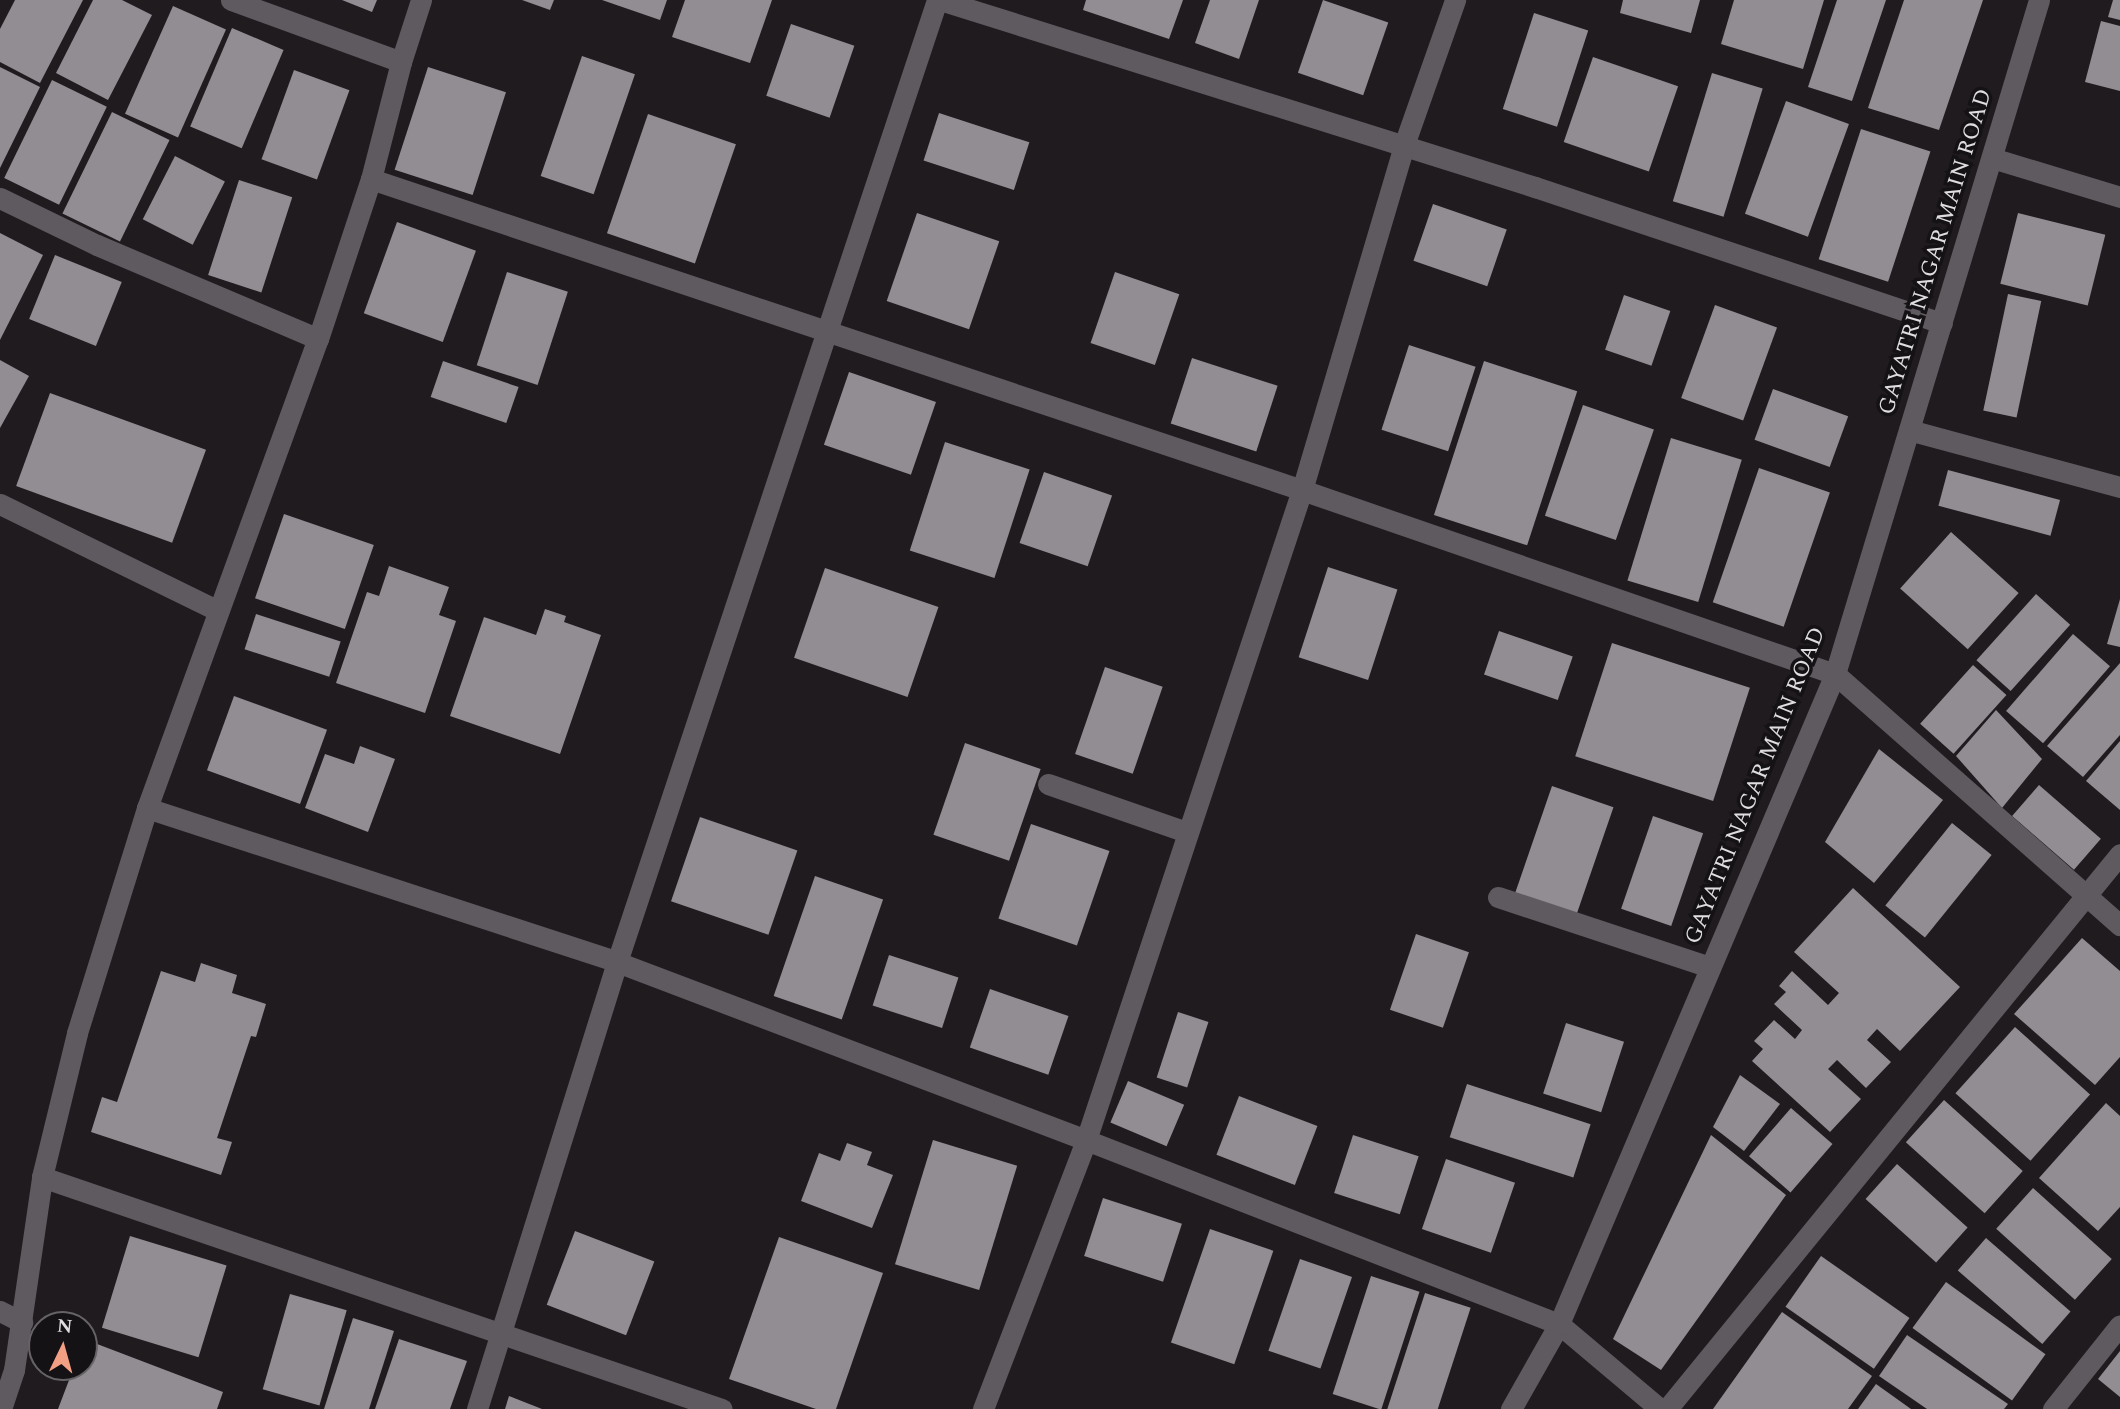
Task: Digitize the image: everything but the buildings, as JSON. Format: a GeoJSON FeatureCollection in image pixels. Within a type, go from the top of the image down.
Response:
{"type":"FeatureCollection","features":[{"type":"Feature","properties":{"kind":"street"},"geometry":{"type":"LineString","coordinates":[[231,0],[401,62]]}},
{"type":"Feature","properties":{"kind":"street"},"geometry":{"type":"LineString","coordinates":[[1,1409],[14,1370],[42,1177],[77,1032],[147,808],[318,339],[371,179],[401,62],[421,0]]}},
{"type":"Feature","properties":{"kind":"street"},"geometry":{"type":"LineString","coordinates":[[477,1409],[617,962],[938,0],[1404,145],[1942,323]]}},
{"type":"Feature","properties":{"kind":"street"},"geometry":{"type":"LineString","coordinates":[[983,1409],[1086,1140],[1302,490],[1404,145],[1455,0]]}},
{"type":"Feature","properties":{"kind":"street","name":"GAYATRI NAGAR MAIN ROAD"},"geometry":{"type":"LineString","coordinates":[[1511,1409],[1559,1324],[1835,674],[2039,0]]}},
{"type":"Feature","properties":{"kind":"street"},"geometry":{"type":"LineString","coordinates":[[1992,159],[2120,197]]}},
{"type":"Feature","properties":{"kind":"street"},"geometry":{"type":"LineString","coordinates":[[371,179],[1302,490],[1835,674],[2120,925]]}},
{"type":"Feature","properties":{"kind":"street"},"geometry":{"type":"LineString","coordinates":[[0,198],[97,245],[318,339]]}},
{"type":"Feature","properties":{"kind":"street"},"geometry":{"type":"LineString","coordinates":[[1909,430],[2120,487]]}},
{"type":"Feature","properties":{"kind":"street"},"geometry":{"type":"LineString","coordinates":[[0,504],[218,611]]}},
{"type":"Feature","properties":{"kind":"street"},"geometry":{"type":"LineString","coordinates":[[1048,784],[1187,832]]}},
{"type":"Feature","properties":{"kind":"street"},"geometry":{"type":"LineString","coordinates":[[147,808],[617,962],[1559,1324],[1660,1409]]}},
{"type":"Feature","properties":{"kind":"street"},"geometry":{"type":"LineString","coordinates":[[1667,1409],[2088,897],[2120,854]]}},
{"type":"Feature","properties":{"kind":"street"},"geometry":{"type":"LineString","coordinates":[[1498,897],[1710,967]]}},
{"type":"Feature","properties":{"kind":"street"},"geometry":{"type":"LineString","coordinates":[[42,1177],[503,1332],[722,1409]]}},
{"type":"Feature","properties":{"kind":"street"},"geometry":{"type":"LineString","coordinates":[[0,1311],[22,1322]]}},
{"type":"Feature","properties":{"kind":"street"},"geometry":{"type":"LineString","coordinates":[[2053,1409],[2120,1325]]}}]}
